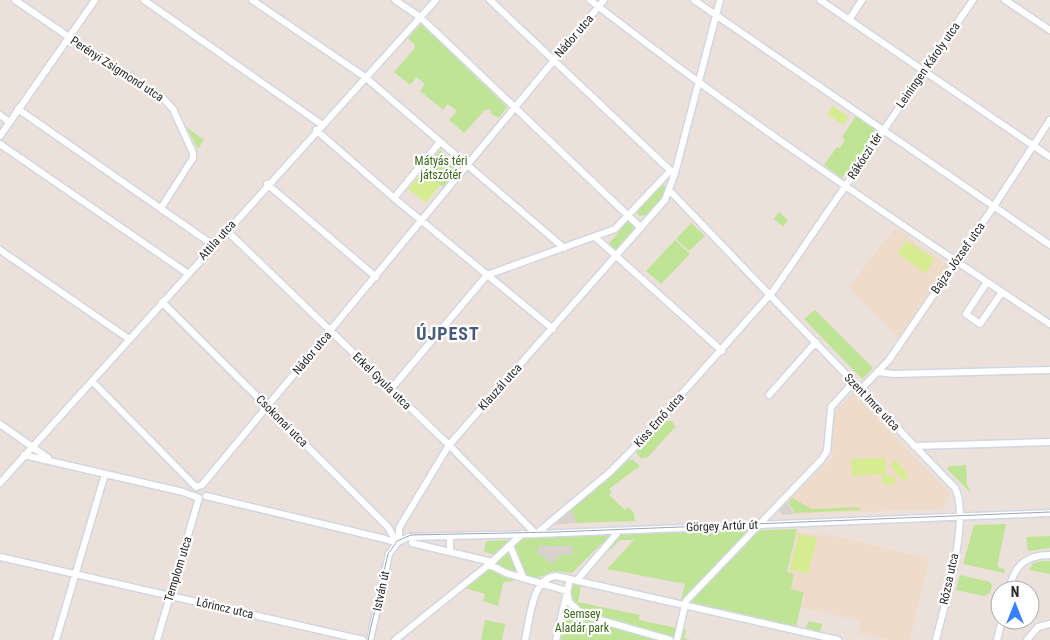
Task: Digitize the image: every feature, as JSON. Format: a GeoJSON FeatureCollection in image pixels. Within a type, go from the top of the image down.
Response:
{"type":"FeatureCollection","features":[{"type":"Feature","properties":{"kind":"street","name":"Perényi Zsigmond utca"},"geometry":{"type":"LineString","coordinates":[[15,0],[163,98],[173,109],[193,153],[193,158],[161,208]]}},
{"type":"Feature","properties":{"kind":"street"},"geometry":{"type":"LineString","coordinates":[[0,136],[95,0]]}},
{"type":"Feature","properties":{"kind":"street"},"geometry":{"type":"LineString","coordinates":[[144,0],[322,124]]}},
{"type":"Feature","properties":{"kind":"street"},"geometry":{"type":"LineString","coordinates":[[252,0],[365,77],[564,248]]}},
{"type":"Feature","properties":{"kind":"street"},"geometry":{"type":"LineString","coordinates":[[395,0],[420,17],[641,228]]}},
{"type":"Feature","properties":{"kind":"street","name":"Attila utca"},"geometry":{"type":"LineString","coordinates":[[0,482],[267,184],[436,0]]}},
{"type":"Feature","properties":{"kind":"street"},"geometry":{"type":"LineString","coordinates":[[391,389],[487,275],[615,229],[673,172],[490,0]]}},
{"type":"Feature","properties":{"kind":"street","name":"Rákóczi tér"},"geometry":{"type":"LineString","coordinates":[[590,0],[699,84],[846,186],[883,130],[694,0]]}},
{"type":"Feature","properties":{"kind":"street","name":"Nádor utca"},"geometry":{"type":"LineString","coordinates":[[199,486],[376,277],[604,0]]}},
{"type":"Feature","properties":{"kind":"street","name":"Klauzál utca"},"geometry":{"type":"LineString","coordinates":[[398,528],[449,445],[665,200],[670,190],[673,172],[687,130],[720,0]]}},
{"type":"Feature","properties":{"kind":"street"},"geometry":{"type":"LineString","coordinates":[[820,0],[1050,158]]}},
{"type":"Feature","properties":{"kind":"street"},"geometry":{"type":"LineString","coordinates":[[849,20],[862,0]]}},
{"type":"Feature","properties":{"kind":"street","name":"Leiningen Károly utca"},"geometry":{"type":"LineString","coordinates":[[883,130],[973,0]]}},
{"type":"Feature","properties":{"kind":"street"},"geometry":{"type":"LineString","coordinates":[[1005,0],[1050,30]]}},
{"type":"Feature","properties":{"kind":"street"},"geometry":{"type":"LineString","coordinates":[[18,109],[213,245]]}},
{"type":"Feature","properties":{"kind":"street"},"geometry":{"type":"LineString","coordinates":[[0,115],[9,122]]}},
{"type":"Feature","properties":{"kind":"street","name":"Bajza József utca"},"geometry":{"type":"LineString","coordinates":[[860,390],[879,372],[994,206],[1050,120]]}},
{"type":"Feature","properties":{"kind":"street"},"geometry":{"type":"LineString","coordinates":[[316,130],[394,198],[553,329]]}},
{"type":"Feature","properties":{"kind":"street"},"geometry":{"type":"LineString","coordinates":[[883,130],[1050,245]]}},
{"type":"Feature","properties":{"kind":"street"},"geometry":{"type":"LineString","coordinates":[[394,198],[440,142]]}},
{"type":"Feature","properties":{"kind":"street"},"geometry":{"type":"LineString","coordinates":[[0,144],[187,274]]}},
{"type":"Feature","properties":{"kind":"street"},"geometry":{"type":"LineString","coordinates":[[267,184],[376,277]]}},
{"type":"Feature","properties":{"kind":"street"},"geometry":{"type":"LineString","coordinates":[[770,294],[846,186],[1050,324]]}},
{"type":"Feature","properties":{"kind":"street","name":"Szent Imre utca"},"geometry":{"type":"LineString","coordinates":[[670,190],[954,488],[958,497],[960,517]]}},
{"type":"Feature","properties":{"kind":"street","name":"Erkel Gyula utca"},"geometry":{"type":"LineString","coordinates":[[226,230],[449,445],[536,534]]}},
{"type":"Feature","properties":{"kind":"street"},"geometry":{"type":"LineString","coordinates":[[595,237],[722,350]]}},
{"type":"Feature","properties":{"kind":"street"},"geometry":{"type":"LineString","coordinates":[[0,250],[129,339]]}},
{"type":"Feature","properties":{"kind":"street"},"geometry":{"type":"LineString","coordinates":[[987,282],[966,314],[980,324],[1002,292]]}},
{"type":"Feature","properties":{"kind":"street","name":"Kiss Ernő utca"},"geometry":{"type":"LineString","coordinates":[[536,534],[610,472],[722,350],[770,294]]}},
{"type":"Feature","properties":{"kind":"street","name":"Csokonai utca"},"geometry":{"type":"LineString","coordinates":[[162,302],[388,527],[398,542]]}},
{"type":"Feature","properties":{"kind":"street"},"geometry":{"type":"LineString","coordinates":[[769,395],[816,342]]}},
{"type":"Feature","properties":{"kind":"street"},"geometry":{"type":"LineString","coordinates":[[879,372],[893,374],[1050,370]]}},
{"type":"Feature","properties":{"kind":"street"},"geometry":{"type":"LineString","coordinates":[[92,380],[199,486],[208,491],[200,497]]}},
{"type":"Feature","properties":{"kind":"street"},"geometry":{"type":"LineString","coordinates":[[677,640],[686,601],[826,453],[831,407],[853,383]]}},
{"type":"Feature","properties":{"kind":"street"},"geometry":{"type":"LineString","coordinates":[[0,424],[51,461]]}},
{"type":"Feature","properties":{"kind":"street"},"geometry":{"type":"LineString","coordinates":[[914,446],[1050,442]]}},
{"type":"Feature","properties":{"kind":"street"},"geometry":{"type":"LineString","coordinates":[[24,455],[398,542],[398,528],[388,527]]}},
{"type":"Feature","properties":{"kind":"street"},"geometry":{"type":"LineString","coordinates":[[56,640],[105,474]]}},
{"type":"Feature","properties":{"kind":"street"},"geometry":{"type":"LineString","coordinates":[[199,486],[200,497]]}},
{"type":"Feature","properties":{"kind":"street","name":"Templom utca"},"geometry":{"type":"LineString","coordinates":[[157,640],[200,497]]}},
{"type":"Feature","properties":{"kind":"street","name":"Görgey Artúr út"},"geometry":{"type":"LineString","coordinates":[[398,542],[414,536],[536,534],[1050,513]]}},
{"type":"Feature","properties":{"kind":"street","name":"Rózsa utca"},"geometry":{"type":"LineString","coordinates":[[936,640],[958,540],[960,517]]}},
{"type":"Feature","properties":{"kind":"street"},"geometry":{"type":"LineString","coordinates":[[556,640],[570,579],[619,530]]}},
{"type":"Feature","properties":{"kind":"street"},"geometry":{"type":"LineString","coordinates":[[395,640],[490,563],[522,534]]}},
{"type":"Feature","properties":{"kind":"street"},"geometry":{"type":"LineString","coordinates":[[450,536],[450,551]]}},
{"type":"Feature","properties":{"kind":"street","name":"István út"},"geometry":{"type":"LineString","coordinates":[[370,640],[388,557],[398,542]]}},
{"type":"Feature","properties":{"kind":"street"},"geometry":{"type":"LineString","coordinates":[[412,543],[450,551],[490,563],[506,574],[522,576],[540,584],[567,590]]}},
{"type":"Feature","properties":{"kind":"street"},"geometry":{"type":"LineString","coordinates":[[510,546],[522,576]]}},
{"type":"Feature","properties":{"kind":"street"},"geometry":{"type":"LineString","coordinates":[[1012,580],[1017,566],[1033,557],[1050,555]]}},
{"type":"Feature","properties":{"kind":"street","name":"Lőrincz utca"},"geometry":{"type":"LineString","coordinates":[[0,557],[363,640]]}},
{"type":"Feature","properties":{"kind":"street"},"geometry":{"type":"LineString","coordinates":[[525,640],[540,584],[552,576],[838,640]]}},
{"type":"Feature","properties":{"kind":"street"},"geometry":{"type":"LineString","coordinates":[[567,590],[569,602],[584,615],[670,640]]}},
{"type":"Feature","properties":{"kind":"street"},"geometry":{"type":"LineString","coordinates":[[1027,640],[1038,627],[1050,624]]}},
{"type":"Feature","properties":{"kind":"shaded area"},"geometry":{"type":"Polygon","coordinates":[[[895,228],[948,265],[899,338],[849,287],[895,228]]]}},
{"type":"Feature","properties":{"kind":"shaded area"},"geometry":{"type":"Polygon","coordinates":[[[853,394],[950,493],[943,509],[794,514],[787,502],[832,458],[834,413],[853,394]]]}},
{"type":"Feature","properties":{"kind":"shaded area"},"geometry":{"type":"Polygon","coordinates":[[[787,502],[794,514],[782,515],[779,510],[787,502]]]}},
{"type":"Feature","properties":{"kind":"shaded area"},"geometry":{"type":"Polygon","coordinates":[[[568,509],[574,515],[576,523],[550,525],[568,509]]]}},
{"type":"Feature","properties":{"kind":"shaded area"},"geometry":{"type":"Polygon","coordinates":[[[797,531],[818,536],[819,533],[929,558],[910,640],[890,640],[858,633],[861,621],[802,607],[805,592],[791,589],[795,574],[788,572],[797,531]]]}},
{"type":"Feature","properties":{"kind":"shaded area"},"geometry":{"type":"Polygon","coordinates":[[[538,546],[573,546],[573,555],[560,555],[555,562],[549,563],[543,556],[538,556],[538,546]]]}},
{"type":"Feature","properties":{"kind":"green space"},"geometry":{"type":"Polygon","coordinates":[[[421,24],[507,107],[499,118],[490,113],[492,112],[489,109],[485,110],[464,133],[449,120],[457,111],[448,104],[443,110],[420,91],[425,84],[417,77],[410,85],[394,72],[415,48],[408,38],[421,24]]]}},
{"type":"Feature","properties":{"kind":"green space"},"geometry":{"type":"Polygon","coordinates":[[[833,106],[849,117],[843,125],[827,114],[833,106]]]}},
{"type":"Feature","properties":{"kind":"green space"},"geometry":{"type":"Polygon","coordinates":[[[856,116],[876,129],[872,134],[876,136],[863,156],[858,154],[861,158],[851,173],[847,171],[842,178],[824,165],[837,147],[840,148],[845,140],[842,137],[856,116]]]}},
{"type":"Feature","properties":{"kind":"green space"},"geometry":{"type":"Polygon","coordinates":[[[186,127],[204,140],[198,149],[186,127]]]}},
{"type":"Feature","properties":{"kind":"green space","name":"Mátyás téri játszótér"},"geometry":{"type":"Polygon","coordinates":[[[440,150],[460,166],[443,187],[423,171],[440,150]]]}},
{"type":"Feature","properties":{"kind":"green space"},"geometry":{"type":"Polygon","coordinates":[[[423,171],[440,185],[426,203],[408,189],[423,171]]]}},
{"type":"Feature","properties":{"kind":"green space"},"geometry":{"type":"Polygon","coordinates":[[[661,184],[665,186],[666,190],[664,198],[649,215],[639,216],[638,208],[661,184]]]}},
{"type":"Feature","properties":{"kind":"green space"},"geometry":{"type":"Polygon","coordinates":[[[779,212],[788,220],[783,227],[774,219],[779,212]]]}},
{"type":"Feature","properties":{"kind":"green space"},"geometry":{"type":"Polygon","coordinates":[[[627,222],[631,223],[635,230],[618,250],[615,250],[609,244],[627,222]]]}},
{"type":"Feature","properties":{"kind":"green space"},"geometry":{"type":"Polygon","coordinates":[[[691,223],[705,236],[689,251],[676,239],[691,223]]]}},
{"type":"Feature","properties":{"kind":"green space"},"geometry":{"type":"Polygon","coordinates":[[[675,240],[690,254],[661,284],[646,271],[675,240]]]}},
{"type":"Feature","properties":{"kind":"green space"},"geometry":{"type":"Polygon","coordinates":[[[906,241],[935,259],[926,273],[898,254],[906,241]]]}},
{"type":"Feature","properties":{"kind":"green space"},"geometry":{"type":"Polygon","coordinates":[[[815,310],[873,368],[862,379],[804,319],[815,310]]]}},
{"type":"Feature","properties":{"kind":"green space"},"geometry":{"type":"Polygon","coordinates":[[[662,421],[671,421],[676,426],[647,458],[642,459],[637,454],[637,449],[662,421]]]}},
{"type":"Feature","properties":{"kind":"green space"},"geometry":{"type":"Polygon","coordinates":[[[885,458],[886,474],[852,476],[851,459],[885,458]]]}},
{"type":"Feature","properties":{"kind":"green space"},"geometry":{"type":"Polygon","coordinates":[[[627,460],[633,460],[640,466],[609,489],[612,492],[609,495],[625,510],[628,507],[634,513],[635,521],[576,523],[574,515],[568,509],[627,460]]]}},
{"type":"Feature","properties":{"kind":"green space"},"geometry":{"type":"Polygon","coordinates":[[[896,460],[909,476],[903,481],[890,465],[896,460]]]}},
{"type":"Feature","properties":{"kind":"green space"},"geometry":{"type":"Polygon","coordinates":[[[966,465],[967,484],[971,493],[947,469],[950,466],[966,465]]]}},
{"type":"Feature","properties":{"kind":"green space"},"geometry":{"type":"Polygon","coordinates":[[[882,476],[895,476],[895,484],[882,484],[882,476]]]}},
{"type":"Feature","properties":{"kind":"green space"},"geometry":{"type":"Polygon","coordinates":[[[793,498],[811,509],[859,507],[860,510],[795,513],[788,502],[793,498]]]}},
{"type":"Feature","properties":{"kind":"green space"},"geometry":{"type":"Polygon","coordinates":[[[1006,524],[997,567],[1005,569],[1004,573],[963,564],[974,525],[1006,524]]]}},
{"type":"Feature","properties":{"kind":"green space"},"geometry":{"type":"Polygon","coordinates":[[[797,529],[787,572],[794,574],[791,589],[804,592],[796,627],[681,600],[685,584],[607,569],[634,540],[620,540],[609,551],[601,544],[572,573],[554,571],[535,579],[515,575],[513,581],[503,583],[498,606],[483,601],[485,594],[464,588],[487,569],[496,566],[500,558],[521,537],[797,529]]]}},
{"type":"Feature","properties":{"kind":"green space"},"geometry":{"type":"Polygon","coordinates":[[[799,534],[817,538],[808,574],[790,569],[799,534]]]}},
{"type":"Feature","properties":{"kind":"green space"},"geometry":{"type":"Polygon","coordinates":[[[1050,536],[1050,548],[1028,551],[1026,537],[1050,536]]]}},
{"type":"Feature","properties":{"kind":"green space"},"geometry":{"type":"Polygon","coordinates":[[[510,540],[511,542],[496,555],[484,552],[486,541],[510,540]]]}},
{"type":"Feature","properties":{"kind":"green space"},"geometry":{"type":"Polygon","coordinates":[[[1050,561],[1050,574],[1029,570],[1033,563],[1050,561]]]}},
{"type":"Feature","properties":{"kind":"green space"},"geometry":{"type":"Polygon","coordinates":[[[960,575],[990,582],[990,593],[984,596],[956,590],[960,575]]]}},
{"type":"Feature","properties":{"kind":"green space","name":"Semsey Aladár park"},"geometry":{"type":"Polygon","coordinates":[[[570,584],[581,586],[578,602],[640,615],[639,620],[686,630],[684,638],[691,640],[558,640],[570,595],[570,584]]]}},
{"type":"Feature","properties":{"kind":"green space"},"geometry":{"type":"Polygon","coordinates":[[[485,620],[505,624],[502,640],[481,640],[485,620]]]}},
{"type":"Feature","properties":{"kind":"green space"},"geometry":{"type":"Polygon","coordinates":[[[809,621],[822,624],[820,632],[808,630],[806,627],[809,621]]]}},
{"type":"Feature","properties":{"kind":"tram line"},"geometry":{"type":"LineString","coordinates":[[368,640],[388,554],[397,541],[411,535],[556,532],[1050,512]]}},
{"type":"Feature","properties":{"kind":"district","name":"ÚJPEST"},"geometry":{"type":"Point","coordinates":[448,334]}}]}
